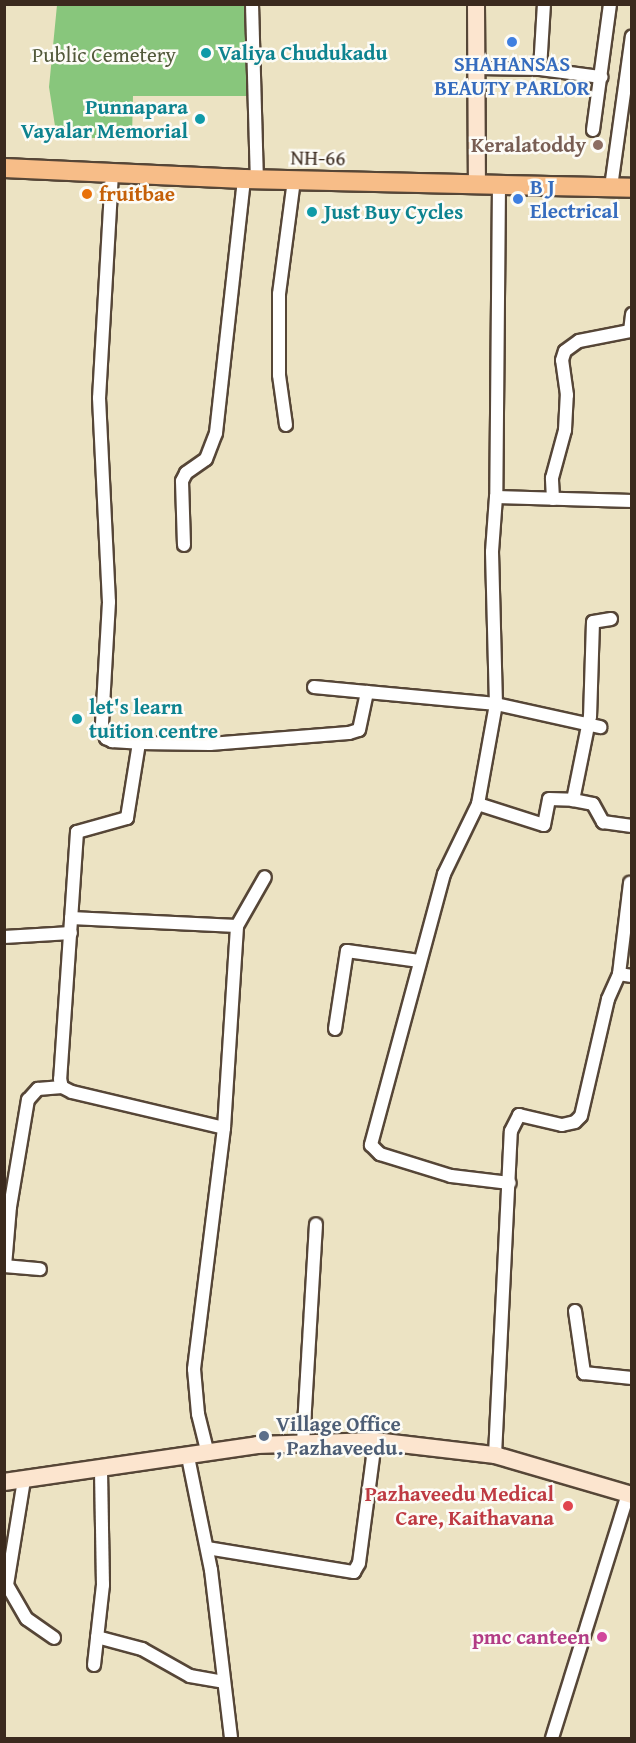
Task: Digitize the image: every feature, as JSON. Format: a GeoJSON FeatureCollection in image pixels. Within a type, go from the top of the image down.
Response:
{"type":"FeatureCollection","features":[{"type":"Feature","properties":{"kind":"main road"},"geometry":{"type":"LineString","coordinates":[[476,4],[477,184]]}},
{"type":"Feature","properties":{"kind":"main road","name":"NH-66"},"geometry":{"type":"LineString","coordinates":[[4,168],[250,179],[632,188]]}},
{"type":"Feature","properties":{"kind":"main road"},"geometry":{"type":"LineString","coordinates":[[4,1482],[303,1443],[375,1441],[495,1455],[630,1495]]}},
{"type":"Feature","properties":{"kind":"street"},"geometry":{"type":"LineString","coordinates":[[184,545],[183,481],[186,473],[206,459],[216,433],[250,179],[252,4]]}},
{"type":"Feature","properties":{"kind":"street"},"geometry":{"type":"LineString","coordinates":[[540,69],[544,4]]}},
{"type":"Feature","properties":{"kind":"street"},"geometry":{"type":"LineString","coordinates":[[593,130],[610,4]]}},
{"type":"Feature","properties":{"kind":"street"},"geometry":{"type":"LineString","coordinates":[[611,187],[632,36]]}},
{"type":"Feature","properties":{"kind":"street"},"geometry":{"type":"LineString","coordinates":[[478,68],[540,69],[601,77]]}},
{"type":"Feature","properties":{"kind":"street"},"geometry":{"type":"LineString","coordinates":[[112,173],[99,398],[110,602],[102,724],[106,738],[112,741],[139,743],[210,744],[349,733],[359,730],[367,692]]}},
{"type":"Feature","properties":{"kind":"street"},"geometry":{"type":"LineString","coordinates":[[286,425],[279,375],[278,316],[282,247],[294,180]]}},
{"type":"Feature","properties":{"kind":"street"},"geometry":{"type":"LineString","coordinates":[[500,184],[496,497],[492,552],[496,704],[478,804],[444,874],[371,1145],[380,1154],[451,1176],[510,1183]]}},
{"type":"Feature","properties":{"kind":"street"},"geometry":{"type":"LineString","coordinates":[[553,499],[552,478],[565,430],[567,395],[562,360],[565,351],[579,341],[630,331],[632,314]]}},
{"type":"Feature","properties":{"kind":"street"},"geometry":{"type":"LineString","coordinates":[[496,497],[632,501]]}},
{"type":"Feature","properties":{"kind":"street"},"geometry":{"type":"LineString","coordinates":[[573,800],[594,725],[593,622],[611,619]]}},
{"type":"Feature","properties":{"kind":"street"},"geometry":{"type":"LineString","coordinates":[[314,687],[496,704],[594,725]]}},
{"type":"Feature","properties":{"kind":"street"},"geometry":{"type":"LineString","coordinates":[[62,1087],[60,1071],[77,832],[127,818],[139,743]]}},
{"type":"Feature","properties":{"kind":"street"},"geometry":{"type":"LineString","coordinates":[[478,804],[544,825],[549,799],[573,800],[593,804],[603,822],[632,826]]}},
{"type":"Feature","properties":{"kind":"street"},"geometry":{"type":"LineString","coordinates":[[208,1454],[198,1414],[194,1369],[224,1128],[237,926],[265,877]]}},
{"type":"Feature","properties":{"kind":"street"},"geometry":{"type":"LineString","coordinates":[[495,1455],[511,1131],[519,1115],[562,1125],[575,1122],[581,1116],[608,999],[619,974],[630,883]]}},
{"type":"Feature","properties":{"kind":"street"},"geometry":{"type":"LineString","coordinates":[[71,918],[237,926]]}},
{"type":"Feature","properties":{"kind":"street"},"geometry":{"type":"LineString","coordinates":[[4,937],[71,933]]}},
{"type":"Feature","properties":{"kind":"street"},"geometry":{"type":"LineString","coordinates":[[335,1029],[347,951],[419,961]]}},
{"type":"Feature","properties":{"kind":"street"},"geometry":{"type":"LineString","coordinates":[[619,974],[632,976]]}},
{"type":"Feature","properties":{"kind":"street"},"geometry":{"type":"LineString","coordinates":[[40,1269],[5,1266],[10,1207],[28,1100],[39,1089],[62,1087],[224,1128]]}},
{"type":"Feature","properties":{"kind":"street"},"geometry":{"type":"LineString","coordinates":[[303,1443],[316,1224]]}},
{"type":"Feature","properties":{"kind":"street"},"geometry":{"type":"LineString","coordinates":[[575,1311],[584,1372],[632,1378]]}},
{"type":"Feature","properties":{"kind":"street"},"geometry":{"type":"LineString","coordinates":[[207,1548],[354,1572],[359,1563],[375,1441]]}},
{"type":"Feature","properties":{"kind":"street"},"geometry":{"type":"LineString","coordinates":[[188,1457],[207,1548],[231,1738]]}},
{"type":"Feature","properties":{"kind":"street"},"geometry":{"type":"LineString","coordinates":[[94,1665],[103,1585],[100,1471]]}},
{"type":"Feature","properties":{"kind":"street"},"geometry":{"type":"LineString","coordinates":[[24,1480],[7,1585],[27,1619],[54,1638]]}},
{"type":"Feature","properties":{"kind":"street"},"geometry":{"type":"LineString","coordinates":[[552,1738],[630,1495]]}},
{"type":"Feature","properties":{"kind":"street"},"geometry":{"type":"LineString","coordinates":[[97,1637],[142,1649],[190,1676],[223,1682]]}},
{"type":"Feature","properties":{"kind":"green space","name":"Public Cemetery"},"geometry":{"type":"Polygon","coordinates":[[[57,5],[249,5],[251,96],[133,96],[132,137],[57,139],[49,87],[57,5]]]}},
{"type":"Feature","properties":{"kind":"place","name":"SHAHANSAS BEAUTY PARLOR"},"geometry":{"type":"Point","coordinates":[512,42]}},
{"type":"Feature","properties":{"kind":"place","name":"Valiya Chudukadu"},"geometry":{"type":"Point","coordinates":[206,53]}},
{"type":"Feature","properties":{"kind":"place","name":"Punnapara Vayalar Memorial"},"geometry":{"type":"Point","coordinates":[200,119]}},
{"type":"Feature","properties":{"kind":"place","name":"Keralatoddy"},"geometry":{"type":"Point","coordinates":[598,145]}},
{"type":"Feature","properties":{"kind":"place","name":"fruitbae"},"geometry":{"type":"Point","coordinates":[87,194]}},
{"type":"Feature","properties":{"kind":"place","name":"B J Electrical"},"geometry":{"type":"Point","coordinates":[518,199]}},
{"type":"Feature","properties":{"kind":"place","name":"Just Buy Cycles"},"geometry":{"type":"Point","coordinates":[312,212]}},
{"type":"Feature","properties":{"kind":"place","name":"let's learn tuition centre"},"geometry":{"type":"Point","coordinates":[77,719]}},
{"type":"Feature","properties":{"kind":"place","name":"Village Office , Pazhaveedu."},"geometry":{"type":"Point","coordinates":[264,1436]}},
{"type":"Feature","properties":{"kind":"place","name":"Pazhaveedu Medical Care, Kaithavana"},"geometry":{"type":"Point","coordinates":[568,1506]}},
{"type":"Feature","properties":{"kind":"place","name":"pmc canteen"},"geometry":{"type":"Point","coordinates":[602,1637]}}]}
